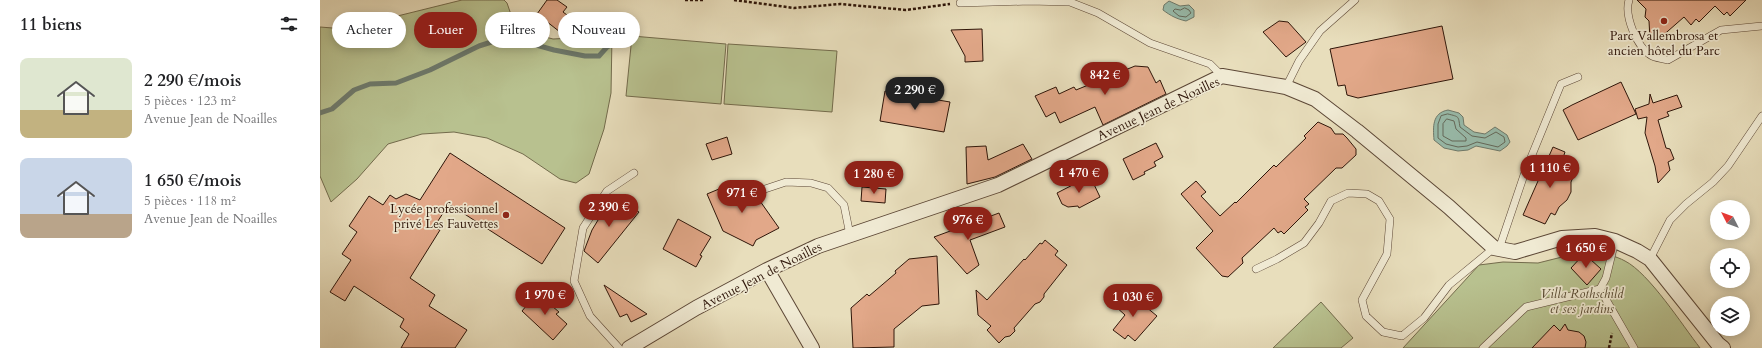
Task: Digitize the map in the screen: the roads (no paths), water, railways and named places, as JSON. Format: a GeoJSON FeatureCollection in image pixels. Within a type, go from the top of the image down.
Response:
{"type":"FeatureCollection","features":[{"type":"Feature","properties":{"kind":"street","name":"Avenue Jean de Noailles"},"geometry":{"type":"LineString","coordinates":[[629,348],[696,308],[767,270],[818,246],[998,185],[1222,76],[1286,87],[1315,99],[1357,131],[1449,207],[1496,249]]}},
{"type":"Feature","properties":{"kind":"street"},"geometry":{"type":"LineString","coordinates":[[1496,249],[1515,252],[1562,238],[1595,236],[1615,241],[1650,259],[1718,344],[1723,348]]}},
{"type":"Feature","properties":{"kind":"street"},"geometry":{"type":"LineString","coordinates":[[767,270],[812,348]]}},
{"type":"Feature","properties":{"kind":"lane"},"geometry":{"type":"LineString","coordinates":[[1286,87],[1298,61],[1320,31],[1355,0]]}},
{"type":"Feature","properties":{"kind":"lane"},"geometry":{"type":"LineString","coordinates":[[1628,0],[1627,8],[1637,42],[1652,56],[1668,60],[1721,30],[1762,26]]}},
{"type":"Feature","properties":{"kind":"lane"},"geometry":{"type":"LineString","coordinates":[[960,3],[1029,1],[1070,2],[1098,13],[1150,43],[1210,64],[1222,76]]}},
{"type":"Feature","properties":{"kind":"lane"},"geometry":{"type":"LineString","coordinates":[[1256,269],[1277,259],[1304,243],[1319,223],[1332,201],[1348,193],[1367,194],[1379,201],[1390,219],[1387,254],[1362,300],[1366,316],[1383,332],[1402,336],[1424,318],[1449,284],[1496,249],[1525,172],[1561,84],[1578,77]]}},
{"type":"Feature","properties":{"kind":"lane"},"geometry":{"type":"LineString","coordinates":[[1650,259],[1670,220],[1686,204],[1713,182],[1728,166],[1762,116]]}},
{"type":"Feature","properties":{"kind":"lane"},"geometry":{"type":"LineString","coordinates":[[619,348],[590,316],[574,281],[582,228],[607,191],[634,173]]}},
{"type":"Feature","properties":{"kind":"lane"},"geometry":{"type":"LineString","coordinates":[[765,190],[786,182],[811,183],[828,188],[844,205],[850,235]]}},
{"type":"Feature","properties":{"kind":"lane"},"geometry":{"type":"LineString","coordinates":[[1483,348],[1526,307],[1600,289],[1606,278],[1615,241]]}},
{"type":"Feature","properties":{"kind":"lane"},"geometry":{"type":"LineString","coordinates":[[1600,289],[1634,348]]}},
{"type":"Feature","properties":{"kind":"water"},"geometry":{"type":"Polygon","coordinates":[[[1169,1],[1180,6],[1189,5],[1194,10],[1194,17],[1186,21],[1169,14],[1163,10],[1164,5],[1169,1]]]}},
{"type":"Feature","properties":{"kind":"water"},"geometry":{"type":"Polygon","coordinates":[[[1448,110],[1459,113],[1463,117],[1464,125],[1474,132],[1485,134],[1495,127],[1507,135],[1510,142],[1500,151],[1476,146],[1468,150],[1458,151],[1444,148],[1434,140],[1434,126],[1436,117],[1448,110]]]}},
{"type":"Feature","properties":{"kind":"waterway"},"geometry":{"type":"LineString","coordinates":[[320,113],[332,109],[354,90],[370,84],[396,83],[430,70],[479,46],[507,37],[554,50],[585,56],[599,56],[606,48]]}},
{"type":"Feature","properties":{"kind":"place","name":"Parc Vallembrosa et ancien hôtel du Parc"},"geometry":{"type":"Point","coordinates":[1664,21]}},
{"type":"Feature","properties":{"kind":"place","name":"Lycée professionnel privé Les Fauvettes"},"geometry":{"type":"Point","coordinates":[506,215]}},
{"type":"Feature","properties":{"kind":"park label","name":"Villa Rothschild et ses jardins"},"geometry":{"type":"Point","coordinates":[1582,300]}}]}
